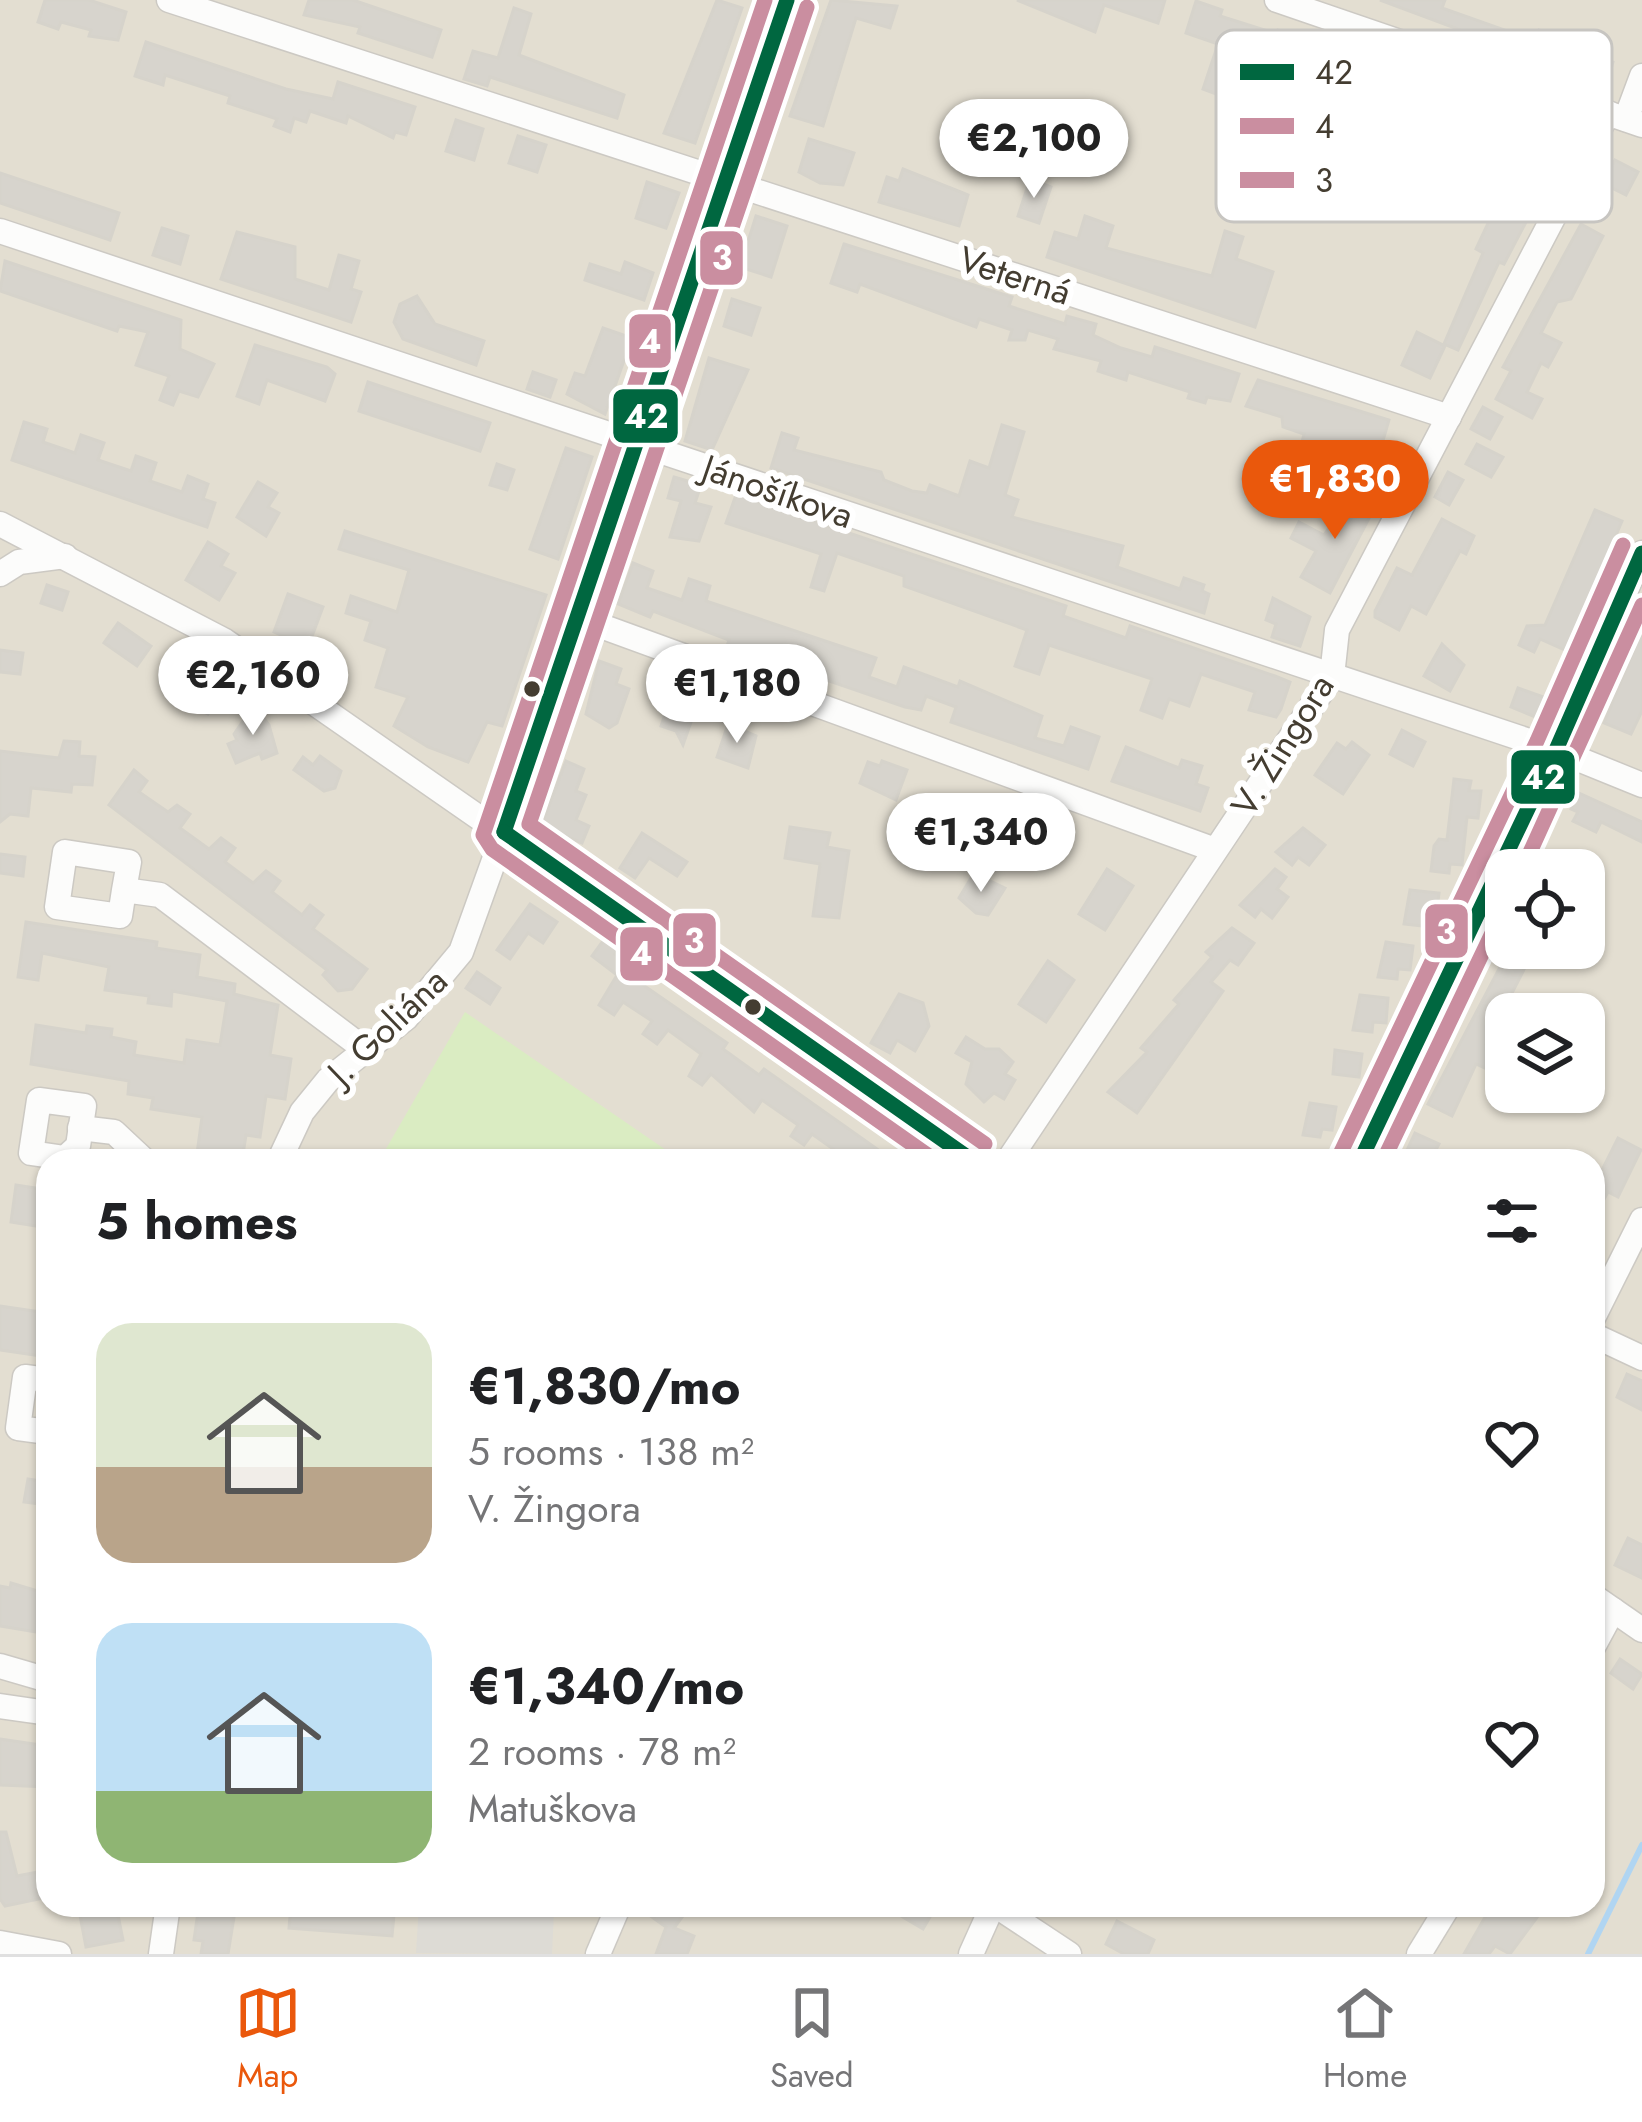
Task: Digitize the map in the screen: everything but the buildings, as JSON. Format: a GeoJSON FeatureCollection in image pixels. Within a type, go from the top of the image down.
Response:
{"type":"FeatureCollection","features":[{"type":"Feature","properties":{"kind":"street","name":"Veterná"},"geometry":{"type":"LineString","coordinates":[[170,0],[1449,417]]}},
{"type":"Feature","properties":{"kind":"street","name":"J. Goliána"},"geometry":{"type":"LineString","coordinates":[[285,1149],[302,1112],[328,1080],[434,990],[460,952],[579,618],[787,0]]}},
{"type":"Feature","properties":{"kind":"street"},"geometry":{"type":"LineString","coordinates":[[1277,0],[1365,30]]}},
{"type":"Feature","properties":{"kind":"street","name":"V. Žingora"},"geometry":{"type":"LineString","coordinates":[[1625,119],[1642,76]]}},
{"type":"Feature","properties":{"kind":"street","name":"V. Žingora"},"geometry":{"type":"LineString","coordinates":[[1017,1149],[1332,676],[1337,629],[1449,417],[1564,222]]}},
{"type":"Feature","properties":{"kind":"street","name":"Jánošíkova"},"geometry":{"type":"LineString","coordinates":[[0,231],[1556,750],[1642,785]]}},
{"type":"Feature","properties":{"kind":"street"},"geometry":{"type":"LineString","coordinates":[[0,524],[225,641],[956,1149]]}},
{"type":"Feature","properties":{"kind":"street"},"geometry":{"type":"LineString","coordinates":[[1366,1149],[1556,750],[1642,553]]}},
{"type":"Feature","properties":{"kind":"street"},"geometry":{"type":"LineString","coordinates":[[0,574],[19,562],[68,556]]}},
{"type":"Feature","properties":{"kind":"street"},"geometry":{"type":"LineString","coordinates":[[579,618],[1215,850]]}},
{"type":"Feature","properties":{"kind":"street"},"geometry":{"type":"LineString","coordinates":[[124,890],[160,895],[367,1051]]}},
{"type":"Feature","properties":{"kind":"street"},"geometry":{"type":"LineString","coordinates":[[80,1128],[114,1132],[132,1149]]}},
{"type":"Feature","properties":{"kind":"street"},"geometry":{"type":"LineString","coordinates":[[1605,1294],[1642,1220]]}},
{"type":"Feature","properties":{"kind":"street"},"geometry":{"type":"LineString","coordinates":[[1605,1341],[1642,1358]]}},
{"type":"Feature","properties":{"kind":"street"},"geometry":{"type":"LineString","coordinates":[[36,1378],[25,1376],[18,1428],[36,1430]]}},
{"type":"Feature","properties":{"kind":"street"},"geometry":{"type":"LineString","coordinates":[[1605,1604],[1642,1630]]}},
{"type":"Feature","properties":{"kind":"street"},"geometry":{"type":"LineString","coordinates":[[0,1666],[36,1676]]}},
{"type":"Feature","properties":{"kind":"street"},"geometry":{"type":"LineString","coordinates":[[0,1706],[36,1711]]}},
{"type":"Feature","properties":{"kind":"street"},"geometry":{"type":"LineString","coordinates":[[161,1954],[166,1917]]}},
{"type":"Feature","properties":{"kind":"street"},"geometry":{"type":"LineString","coordinates":[[603,1952],[615,1917]]}},
{"type":"Feature","properties":{"kind":"street"},"geometry":{"type":"LineString","coordinates":[[971,1954],[988,1917]]}},
{"type":"Feature","properties":{"kind":"street"},"geometry":{"type":"LineString","coordinates":[[1013,1917],[1070,1954]]}},
{"type":"Feature","properties":{"kind":"street"},"geometry":{"type":"LineString","coordinates":[[1419,1954],[1442,1917]]}},
{"type":"Feature","properties":{"kind":"street"},"geometry":{"type":"LineString","coordinates":[[0,1943],[59,1954]]}},
{"type":"Feature","properties":{"kind":"shaded area"},"geometry":{"type":"Polygon","coordinates":[[[0,0],[1642,0],[1642,1954],[0,1954],[0,0]]]}},
{"type":"Feature","properties":{"kind":"shaded area"},"geometry":{"type":"Polygon","coordinates":[[[418,1917],[554,1917],[552,1954],[416,1953],[418,1917]]]}},
{"type":"Feature","properties":{"kind":"green space"},"geometry":{"type":"Polygon","coordinates":[[[465,1012],[665,1149],[386,1149],[465,1012]]]}},
{"type":"Feature","properties":{"kind":"waterway"},"geometry":{"type":"LineString","coordinates":[[1588,1954],[1642,1845]]}},
{"type":"Feature","properties":{"kind":"transit line","name":"4"},"geometry":{"type":"LineString","coordinates":[[765,0],[483,835],[492,849],[919,1149]]}},
{"type":"Feature","properties":{"kind":"transit line","name":"42"},"geometry":{"type":"LineString","coordinates":[[504,832],[787,0]]}},
{"type":"Feature","properties":{"kind":"transit line","name":"3"},"geometry":{"type":"LineString","coordinates":[[807,7],[529,824],[985,1144]]}},
{"type":"Feature","properties":{"kind":"transit line","name":"3"},"geometry":{"type":"LineString","coordinates":[[1342,1149],[1537,741],[1623,545]]}},
{"type":"Feature","properties":{"kind":"transit line","name":"42"},"geometry":{"type":"LineString","coordinates":[[1366,1149],[1556,750],[1642,553]]}},
{"type":"Feature","properties":{"kind":"transit line","name":"4"},"geometry":{"type":"LineString","coordinates":[[1532,849],[1642,605]]}},
{"type":"Feature","properties":{"kind":"transit line","name":"42"},"geometry":{"type":"LineString","coordinates":[[504,832],[956,1149]]}},
{"type":"Feature","properties":{"kind":"transit line","name":"4"},"geometry":{"type":"LineString","coordinates":[[1389,1149],[1485,948]]}}]}
